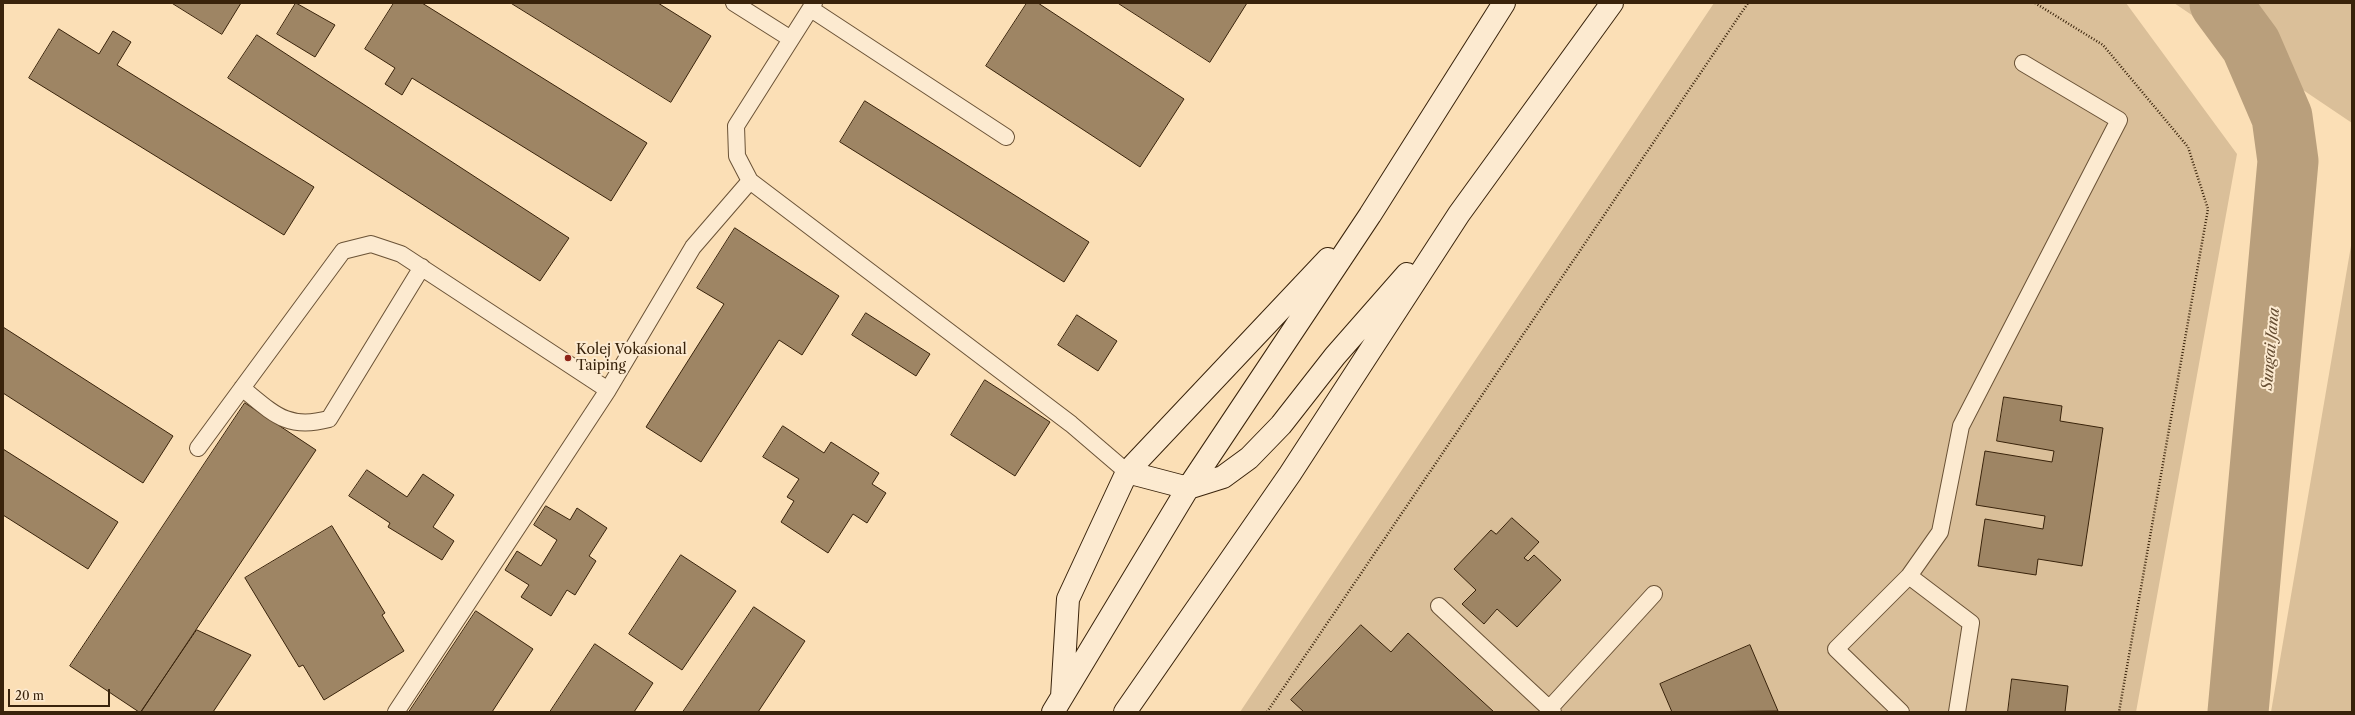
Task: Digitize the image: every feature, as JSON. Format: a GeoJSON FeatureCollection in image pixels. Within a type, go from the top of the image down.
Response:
{"type":"FeatureCollection","features":[{"type":"Feature","properties":{"kind":"main road"},"geometry":{"type":"LineString","coordinates":[[1058,708],[1188,488],[1370,215],[1504,3]]}},
{"type":"Feature","properties":{"kind":"main road"},"geometry":{"type":"LineString","coordinates":[[1125,712],[1290,474],[1459,214],[1612,3]]}},
{"type":"Feature","properties":{"kind":"main road"},"geometry":{"type":"LineString","coordinates":[[1127,472],[1188,488],[1223,477],[1255,453],[1281,426],[1335,356],[1459,214]]}},
{"type":"Feature","properties":{"kind":"main road"},"geometry":{"type":"LineString","coordinates":[[1058,708],[1068,598],[1127,472],[1370,215]]}},
{"type":"Feature","properties":{"kind":"lane"},"geometry":{"type":"LineString","coordinates":[[734,3],[791,39]]}},
{"type":"Feature","properties":{"kind":"lane"},"geometry":{"type":"LineString","coordinates":[[1006,137],[812,6],[736,126],[737,156],[750,181],[1071,424],[1127,472]]}},
{"type":"Feature","properties":{"kind":"lane"},"geometry":{"type":"LineString","coordinates":[[1901,712],[1836,649],[1909,576],[1940,532],[1961,426],[2119,120],[2022,63]]}},
{"type":"Feature","properties":{"kind":"lane"},"geometry":{"type":"LineString","coordinates":[[396,712],[608,390],[693,247],[750,181]]}},
{"type":"Feature","properties":{"kind":"lane"},"geometry":{"type":"LineString","coordinates":[[198,448],[343,251],[371,244],[401,254],[608,390]]}},
{"type":"Feature","properties":{"kind":"lane"},"geometry":{"type":"LineString","coordinates":[[242,388],[269,410],[291,422],[309,425],[329,419],[422,267]]}},
{"type":"Feature","properties":{"kind":"lane"},"geometry":{"type":"LineString","coordinates":[[1909,576],[1970,623],[1957,712]]}},
{"type":"Feature","properties":{"kind":"lane"},"geometry":{"type":"LineString","coordinates":[[1439,606],[1551,710],[1654,594]]}},
{"type":"Feature","properties":{"kind":"path"},"geometry":{"type":"LineString","coordinates":[[1267,712],[1748,3]]}},
{"type":"Feature","properties":{"kind":"path"},"geometry":{"type":"LineString","coordinates":[[2035,3],[2103,45],[2188,147],[2208,209],[2119,712]]}},
{"type":"Feature","properties":{"kind":"shaded area"},"geometry":{"type":"Polygon","coordinates":[[[1714,3],[2126,3],[2237,154],[2136,712],[1240,712],[1714,3]]]}},
{"type":"Feature","properties":{"kind":"shaded area"},"geometry":{"type":"Polygon","coordinates":[[[2174,3],[2352,3],[2352,123],[2174,3]]]}},
{"type":"Feature","properties":{"kind":"shaded area"},"geometry":{"type":"Polygon","coordinates":[[[2352,240],[2352,712],[2271,712],[2352,240]]]}},
{"type":"Feature","properties":{"kind":"building"},"geometry":{"type":"Polygon","coordinates":[[[172,3],[241,3],[222,34],[172,3]]]}},
{"type":"Feature","properties":{"kind":"building"},"geometry":{"type":"Polygon","coordinates":[[[296,3],[335,25],[315,57],[277,34],[296,3]]]}},
{"type":"Feature","properties":{"kind":"building"},"geometry":{"type":"Polygon","coordinates":[[[394,3],[422,3],[647,143],[611,201],[412,78],[402,95],[385,84],[395,68],[365,49],[394,3]]]}},
{"type":"Feature","properties":{"kind":"building"},"geometry":{"type":"Polygon","coordinates":[[[511,3],[658,3],[711,36],[671,102],[511,3]]]}},
{"type":"Feature","properties":{"kind":"building"},"geometry":{"type":"Polygon","coordinates":[[[1027,3],[1038,3],[1184,99],[1140,167],[986,66],[1027,3]]]}},
{"type":"Feature","properties":{"kind":"building"},"geometry":{"type":"Polygon","coordinates":[[[1118,3],[1247,3],[1210,62],[1118,3]]]}},
{"type":"Feature","properties":{"kind":"building"},"geometry":{"type":"Polygon","coordinates":[[[59,29],[99,54],[113,31],[131,42],[117,65],[314,187],[284,235],[29,78],[59,29]]]}},
{"type":"Feature","properties":{"kind":"building"},"geometry":{"type":"Polygon","coordinates":[[[257,35],[569,238],[540,281],[228,78],[257,35]]]}},
{"type":"Feature","properties":{"kind":"building"},"geometry":{"type":"Polygon","coordinates":[[[865,101],[1089,242],[1064,282],[840,142],[865,101]]]}},
{"type":"Feature","properties":{"kind":"building"},"geometry":{"type":"Polygon","coordinates":[[[735,228],[839,296],[802,355],[779,340],[701,462],[646,427],[724,304],[697,288],[735,228]]]}},
{"type":"Feature","properties":{"kind":"building"},"geometry":{"type":"Polygon","coordinates":[[[866,313],[930,354],[916,376],[852,335],[866,313]]]}},
{"type":"Feature","properties":{"kind":"building"},"geometry":{"type":"Polygon","coordinates":[[[1077,315],[1117,341],[1098,371],[1058,345],[1077,315]]]}},
{"type":"Feature","properties":{"kind":"building"},"geometry":{"type":"Polygon","coordinates":[[[3,327],[173,436],[143,483],[3,393],[3,327]]]}},
{"type":"Feature","properties":{"kind":"building"},"geometry":{"type":"Polygon","coordinates":[[[985,380],[1050,422],[1015,476],[951,435],[985,380]]]}},
{"type":"Feature","properties":{"kind":"building"},"geometry":{"type":"Polygon","coordinates":[[[2004,397],[2062,406],[2060,421],[2103,428],[2082,566],[2038,559],[2036,575],[1978,566],[1985,519],[2043,529],[2045,516],[1976,505],[1985,451],[2052,462],[2054,451],[1997,441],[2004,397]]]}},
{"type":"Feature","properties":{"kind":"building"},"geometry":{"type":"Polygon","coordinates":[[[245,403],[316,450],[141,712],[139,712],[70,666],[245,403]]]}},
{"type":"Feature","properties":{"kind":"building"},"geometry":{"type":"Polygon","coordinates":[[[783,426],[824,453],[831,442],[879,473],[872,484],[886,493],[867,523],[853,514],[828,553],[781,522],[794,501],[787,497],[799,479],[763,457],[783,426]]]}},
{"type":"Feature","properties":{"kind":"building"},"geometry":{"type":"Polygon","coordinates":[[[3,449],[118,522],[88,569],[3,515],[3,449]]]}},
{"type":"Feature","properties":{"kind":"building"},"geometry":{"type":"Polygon","coordinates":[[[367,470],[407,497],[423,474],[454,495],[433,527],[454,541],[442,560],[388,527],[390,523],[349,496],[367,470]]]}},
{"type":"Feature","properties":{"kind":"building"},"geometry":{"type":"Polygon","coordinates":[[[546,506],[570,520],[577,508],[607,528],[589,556],[596,561],[575,595],[567,590],[551,616],[521,597],[529,585],[505,570],[517,551],[541,566],[557,540],[534,525],[546,506]]]}},
{"type":"Feature","properties":{"kind":"building"},"geometry":{"type":"Polygon","coordinates":[[[1512,518],[1539,542],[1524,558],[1528,561],[1534,555],[1561,580],[1517,627],[1497,609],[1484,624],[1462,604],[1476,590],[1454,569],[1491,530],[1496,534],[1512,518]]]}},
{"type":"Feature","properties":{"kind":"building"},"geometry":{"type":"Polygon","coordinates":[[[332,526],[385,613],[382,615],[404,651],[324,700],[303,665],[299,667],[245,578],[332,526]]]}},
{"type":"Feature","properties":{"kind":"building"},"geometry":{"type":"Polygon","coordinates":[[[681,555],[736,591],[682,670],[629,634],[681,555]]]}},
{"type":"Feature","properties":{"kind":"building"},"geometry":{"type":"Polygon","coordinates":[[[754,607],[805,641],[758,712],[683,712],[754,607]]]}},
{"type":"Feature","properties":{"kind":"building"},"geometry":{"type":"Polygon","coordinates":[[[476,611],[533,649],[492,712],[409,712],[476,611]]]}},
{"type":"Feature","properties":{"kind":"building"},"geometry":{"type":"Polygon","coordinates":[[[1361,625],[1391,652],[1408,633],[1494,712],[1304,712],[1291,700],[1361,625]]]}},
{"type":"Feature","properties":{"kind":"building"},"geometry":{"type":"Polygon","coordinates":[[[197,630],[251,655],[213,712],[141,712],[197,630]]]}},
{"type":"Feature","properties":{"kind":"building"},"geometry":{"type":"Polygon","coordinates":[[[595,644],[653,683],[634,712],[550,712],[595,644]]]}},
{"type":"Feature","properties":{"kind":"building"},"geometry":{"type":"Polygon","coordinates":[[[1750,645],[1778,711],[1672,712],[1660,684],[1750,645]]]}},
{"type":"Feature","properties":{"kind":"building"},"geometry":{"type":"Polygon","coordinates":[[[2012,679],[2068,686],[2065,712],[2008,712],[2012,679]]]}},
{"type":"Feature","properties":{"kind":"waterway","name":"Sungai Jana"},"geometry":{"type":"LineString","coordinates":[[2220,3],[2251,45],[2267,82],[2282,117],[2288,161],[2238,712]]}},
{"type":"Feature","properties":{"kind":"place","name":"Kolej Vokasional Taiping"},"geometry":{"type":"Point","coordinates":[568,358]}}]}
